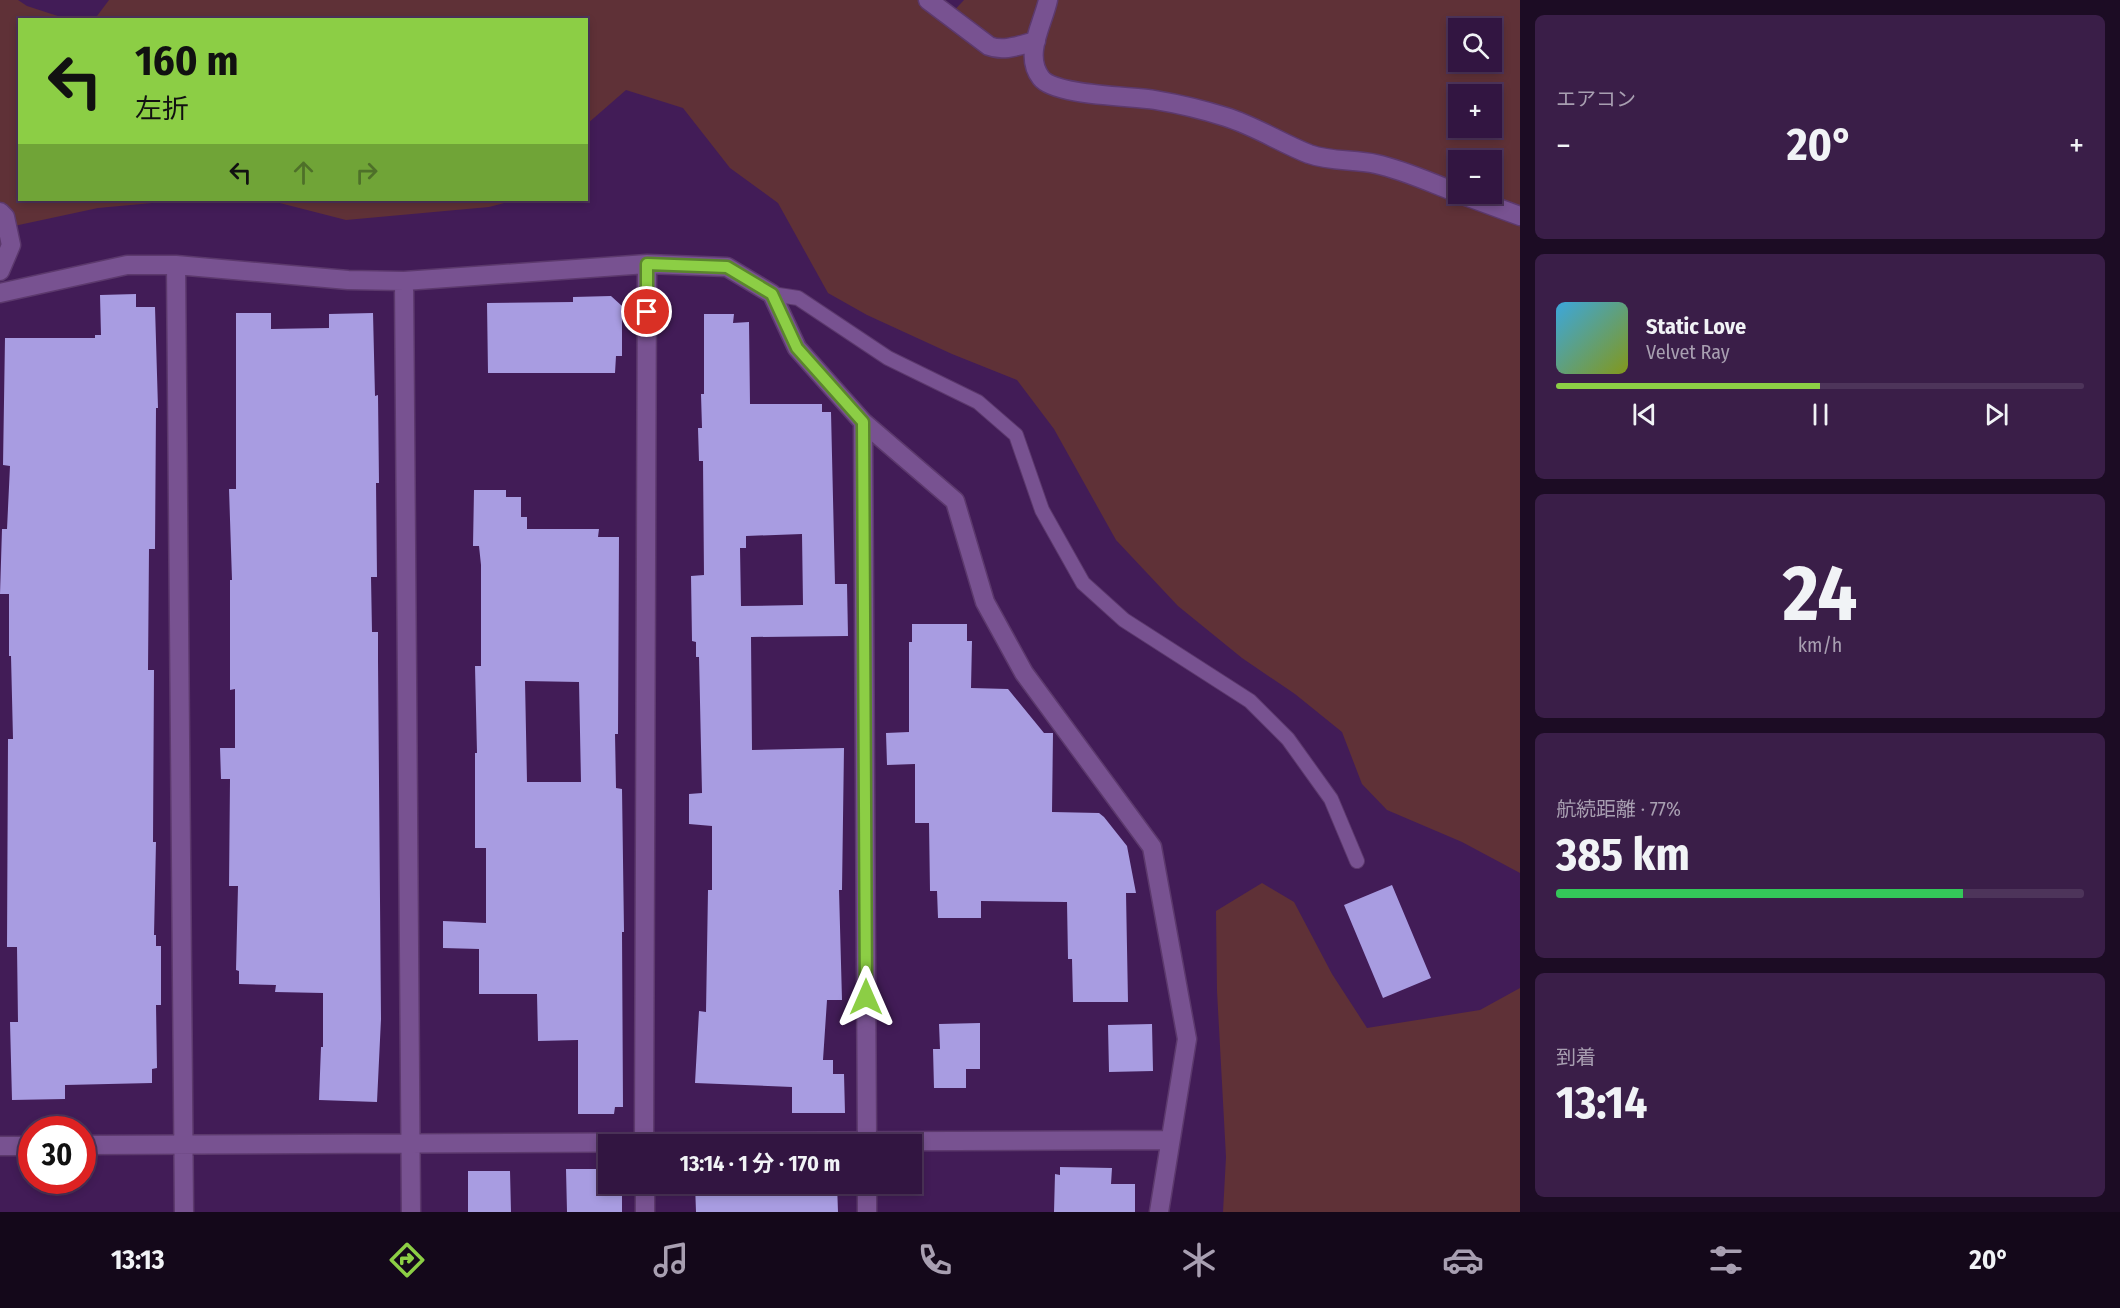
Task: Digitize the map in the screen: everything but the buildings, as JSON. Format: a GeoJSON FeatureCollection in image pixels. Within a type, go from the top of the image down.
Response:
{"type":"FeatureCollection","features":[{"type":"Feature","properties":{"kind":"street"},"geometry":{"type":"LineString","coordinates":[[928,0],[996,49],[1035,41]]}},
{"type":"Feature","properties":{"kind":"street"},"geometry":{"type":"LineString","coordinates":[[1047,0],[1033,55],[1040,78],[1047,84],[1057,88],[1156,100],[1227,117],[1309,154],[1325,159],[1377,164],[1448,189]]}},
{"type":"Feature","properties":{"kind":"street"},"geometry":{"type":"LineString","coordinates":[[1488,204],[1520,216]]}},
{"type":"Feature","properties":{"kind":"street"},"geometry":{"type":"LineString","coordinates":[[0,212],[5,217],[11,245],[0,272]]}},
{"type":"Feature","properties":{"kind":"street"},"geometry":{"type":"LineString","coordinates":[[644,1134],[647,264]]}},
{"type":"Feature","properties":{"kind":"street"},"geometry":{"type":"LineString","coordinates":[[0,293],[127,265],[177,265],[348,280],[404,281],[647,264],[727,267],[772,294],[797,348],[863,422],[955,501],[985,602],[1024,673],[1152,847],[1187,1039],[1159,1212]]}},
{"type":"Feature","properties":{"kind":"street"},"geometry":{"type":"LineString","coordinates":[[177,265],[184,1212]]}},
{"type":"Feature","properties":{"kind":"street"},"geometry":{"type":"LineString","coordinates":[[404,281],[411,1212]]}},
{"type":"Feature","properties":{"kind":"street"},"geometry":{"type":"LineString","coordinates":[[863,422],[867,1134]]}},
{"type":"Feature","properties":{"kind":"street"},"geometry":{"type":"LineString","coordinates":[[922,1142],[1169,1140]]}},
{"type":"Feature","properties":{"kind":"street"},"geometry":{"type":"LineString","coordinates":[[96,1145],[598,1144]]}},
{"type":"Feature","properties":{"kind":"street"},"geometry":{"type":"LineString","coordinates":[[0,1146],[18,1146]]}},
{"type":"Feature","properties":{"kind":"street"},"geometry":{"type":"LineString","coordinates":[[645,1194],[645,1212]]}},
{"type":"Feature","properties":{"kind":"street"},"geometry":{"type":"LineString","coordinates":[[867,1194],[867,1212]]}},
{"type":"Feature","properties":{"kind":"lane"},"geometry":{"type":"LineString","coordinates":[[772,294],[798,298],[888,358],[978,402],[1016,435],[1042,510],[1083,582],[1124,620],[1250,701],[1288,739],[1331,799],[1357,861]]}},
{"type":"Feature","properties":{"kind":"shaded area"},"geometry":{"type":"Polygon","coordinates":[[[0,0],[18,0],[27,6],[64,18],[18,18],[18,201],[174,201],[98,208],[0,229],[0,0]]]}},
{"type":"Feature","properties":{"kind":"shaded area"},"geometry":{"type":"Polygon","coordinates":[[[109,0],[920,0],[948,17],[964,0],[1520,0],[1520,873],[1462,842],[1387,810],[1362,784],[1342,732],[1295,694],[1242,658],[1178,606],[1116,540],[1054,429],[1017,380],[952,354],[867,315],[828,293],[778,203],[730,168],[683,108],[626,90],[588,123],[588,18],[96,18],[109,0]]]}},
{"type":"Feature","properties":{"kind":"shaded area"},"geometry":{"type":"Polygon","coordinates":[[[272,201],[512,201],[489,207],[346,220],[272,201]]]}},
{"type":"Feature","properties":{"kind":"shaded area"},"geometry":{"type":"Polygon","coordinates":[[[1262,883],[1294,902],[1332,974],[1367,1028],[1480,1010],[1520,988],[1520,1212],[1223,1212],[1226,1157],[1217,991],[1216,911],[1262,883]]]}},
{"type":"Feature","properties":{"kind":"route"},"geometry":{"type":"LineString","coordinates":[[647,312],[647,264],[727,267],[772,294],[797,348],[863,422],[866,997]]}}]}
